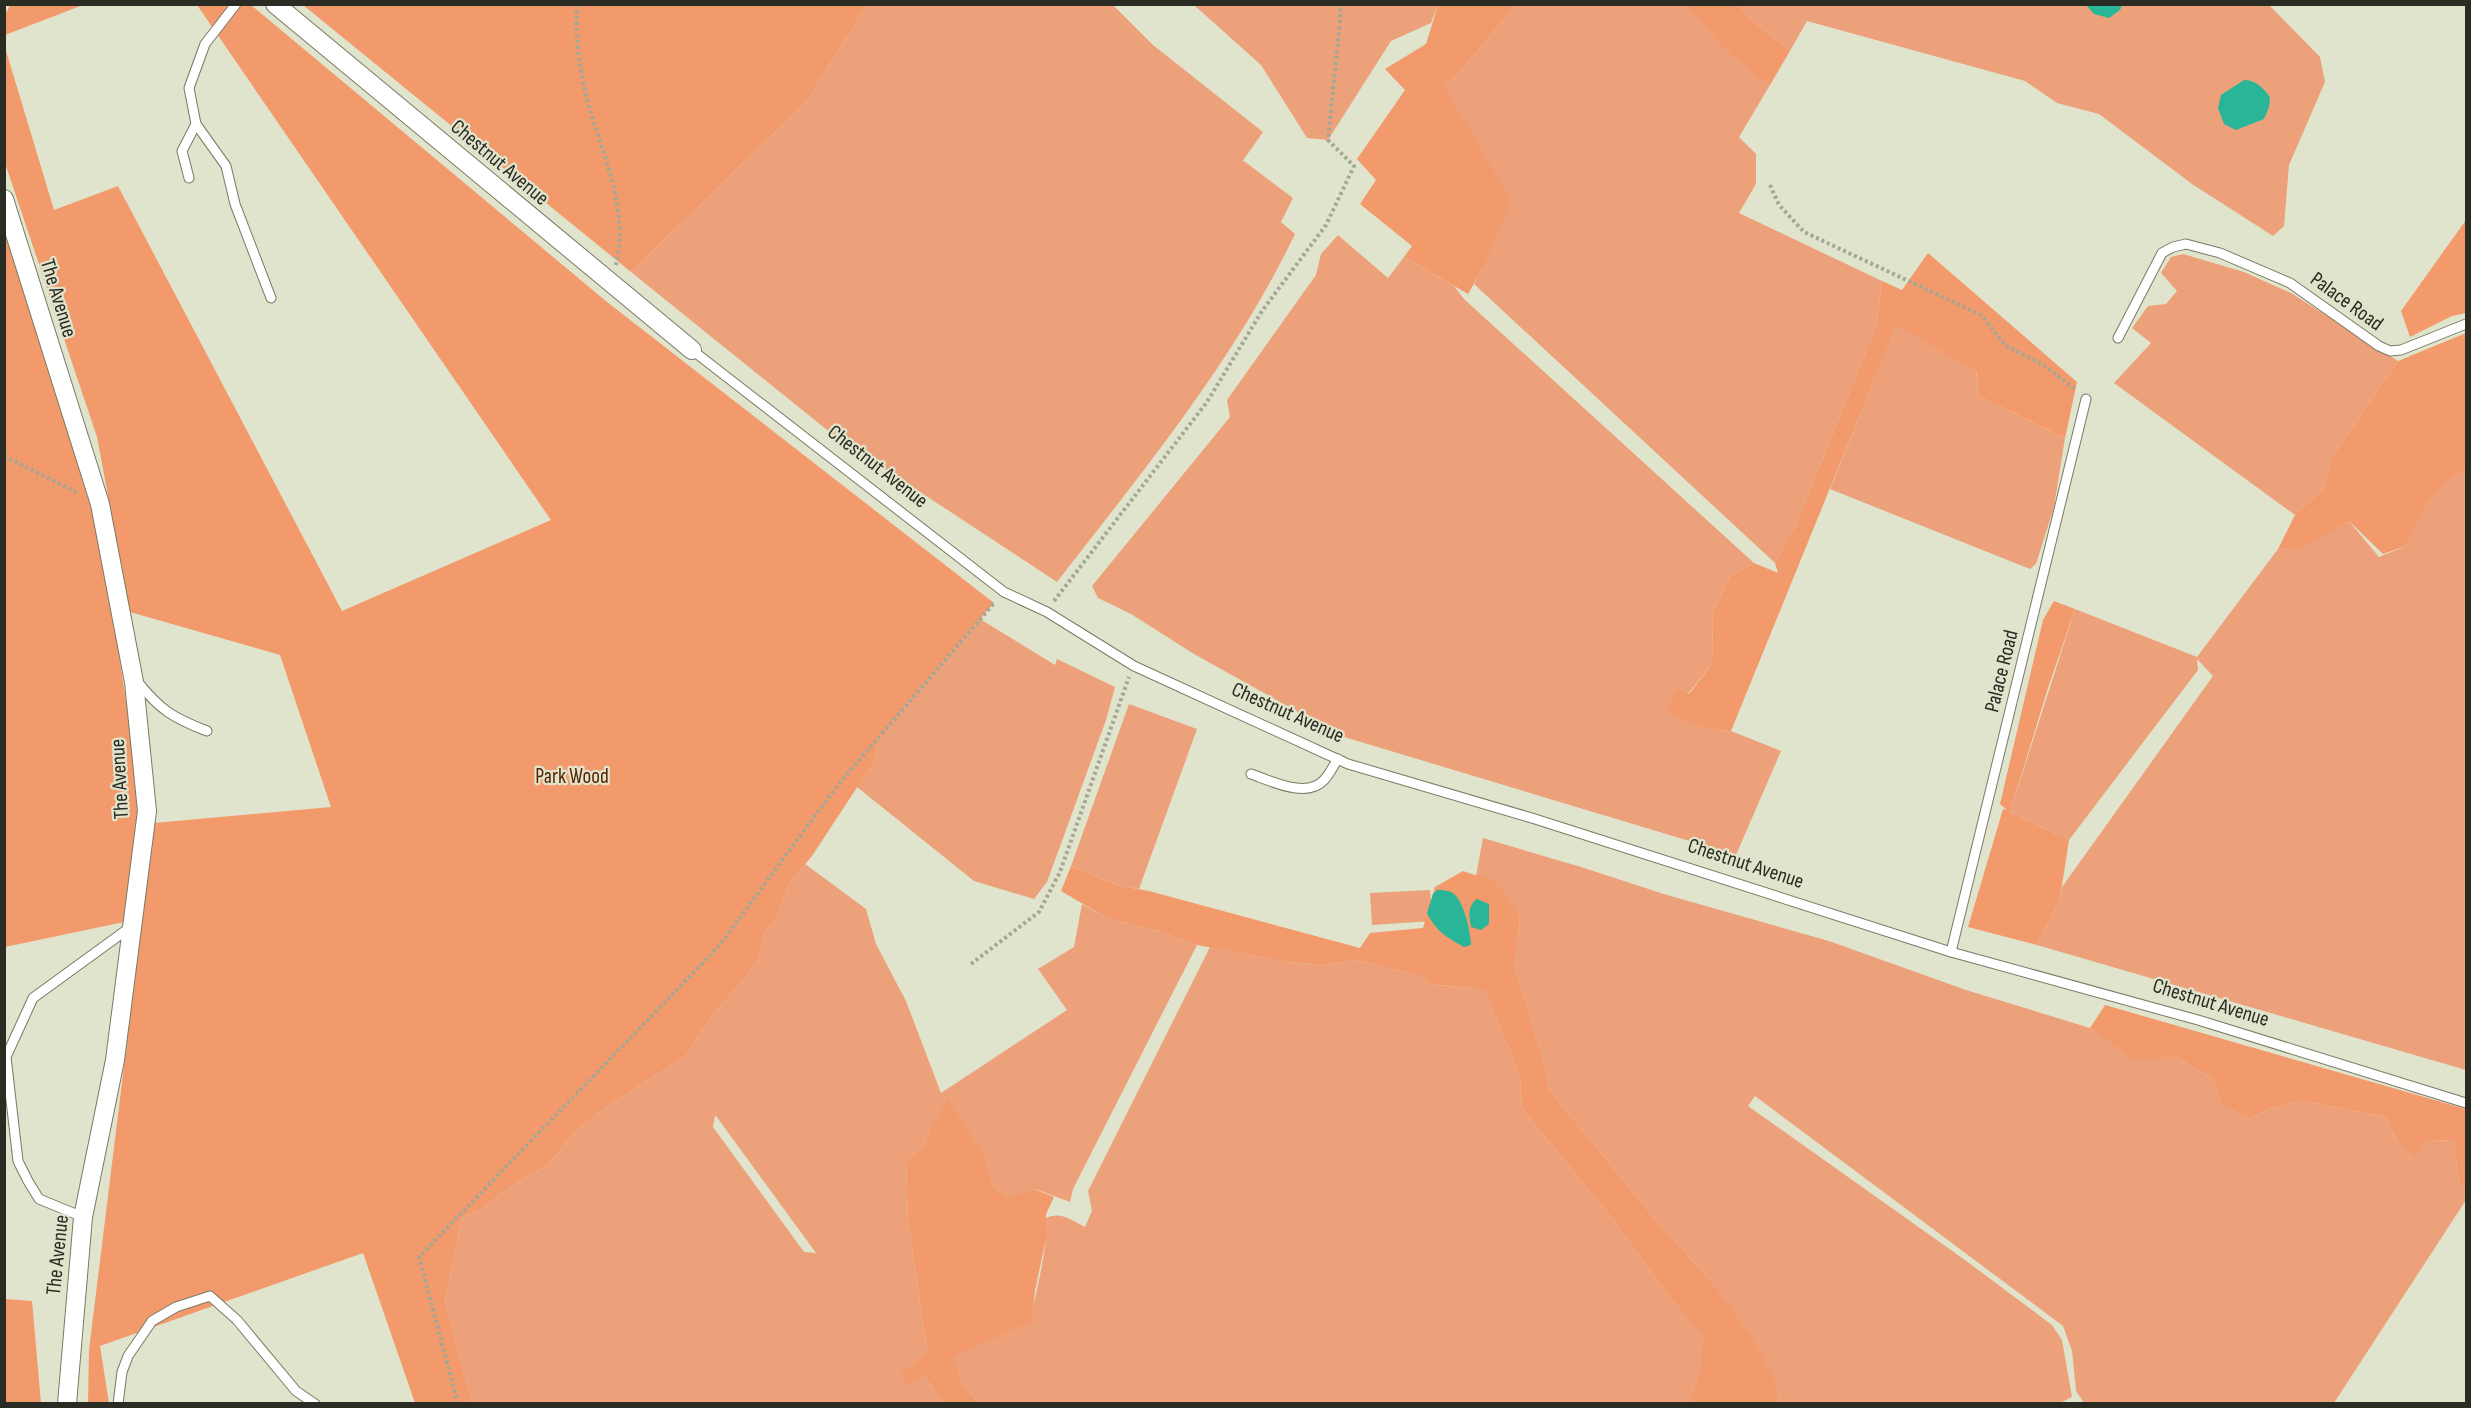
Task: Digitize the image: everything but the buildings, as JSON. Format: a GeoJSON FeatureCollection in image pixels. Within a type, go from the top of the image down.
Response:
{"type":"FeatureCollection","features":[{"type":"Feature","properties":{"kind":"street","name":"Chestnut Avenue"},"geometry":{"type":"LineString","coordinates":[[275,4],[692,350]]}},
{"type":"Feature","properties":{"kind":"street","name":"The Avenue"},"geometry":{"type":"LineString","coordinates":[[4,199],[100,504],[134,677],[147,811],[115,1060],[83,1217],[67,1404]]}},
{"type":"Feature","properties":{"kind":"lane"},"geometry":{"type":"LineString","coordinates":[[236,4],[205,44],[189,88],[196,124],[226,166],[235,204],[271,298]]}},
{"type":"Feature","properties":{"kind":"lane"},"geometry":{"type":"LineString","coordinates":[[189,178],[182,151],[196,124]]}},
{"type":"Feature","properties":{"kind":"lane","name":"Palace Road"},"geometry":{"type":"LineString","coordinates":[[2118,338],[2162,253],[2186,243],[2220,253],[2290,283],[2379,346],[2390,351],[2402,350],[2466,324]]}},
{"type":"Feature","properties":{"kind":"lane","name":"Chestnut Avenue"},"geometry":{"type":"LineString","coordinates":[[692,350],[1004,592],[1047,612],[1134,666],[1338,759],[1535,819],[1951,952],[2198,1020],[2466,1103]]}},
{"type":"Feature","properties":{"kind":"lane","name":"Palace Road"},"geometry":{"type":"LineString","coordinates":[[1951,952],[2086,399]]}},
{"type":"Feature","properties":{"kind":"lane"},"geometry":{"type":"LineString","coordinates":[[134,677],[155,704],[181,721],[207,731]]}},
{"type":"Feature","properties":{"kind":"lane"},"geometry":{"type":"LineString","coordinates":[[1251,774],[1289,787],[1314,788],[1324,781],[1338,759]]}},
{"type":"Feature","properties":{"kind":"lane"},"geometry":{"type":"LineString","coordinates":[[83,1217],[39,1199],[18,1161],[6,1057],[33,998],[132,926]]}},
{"type":"Feature","properties":{"kind":"lane"},"geometry":{"type":"LineString","coordinates":[[118,1404],[125,1364],[152,1321],[176,1307],[210,1296],[237,1320],[296,1391],[315,1404]]}},
{"type":"Feature","properties":{"kind":"path"},"geometry":{"type":"LineString","coordinates":[[577,4],[576,31],[586,94],[619,204],[620,246],[611,284]]}},
{"type":"Feature","properties":{"kind":"path"},"geometry":{"type":"LineString","coordinates":[[1047,612],[1207,402],[1262,311],[1326,225],[1354,166],[1328,141],[1341,12],[1338,4]]}},
{"type":"Feature","properties":{"kind":"path"},"geometry":{"type":"LineString","coordinates":[[1770,185],[1779,205],[1804,232],[1982,315],[2006,346],[2042,364],[2066,380],[2086,399]]}},
{"type":"Feature","properties":{"kind":"path"},"geometry":{"type":"LineString","coordinates":[[4,456],[100,504]]}},
{"type":"Feature","properties":{"kind":"path"},"geometry":{"type":"LineString","coordinates":[[458,1404],[419,1257],[719,946],[837,786],[1004,592]]}},
{"type":"Feature","properties":{"kind":"path"},"geometry":{"type":"LineString","coordinates":[[971,964],[1039,912],[1060,872],[1134,666]]}},
{"type":"Feature","properties":{"kind":"shaded area"},"geometry":{"type":"Polygon","coordinates":[[[1688,4],[1726,48],[1770,85],[1739,137],[1756,154],[1756,184],[1739,213],[1882,281],[1876,327],[1795,527],[1775,563],[1474,284],[1484,266],[1441,83],[1452,81],[1516,5],[1688,4]]]}},
{"type":"Feature","properties":{"kind":"shaded area"},"geometry":{"type":"Polygon","coordinates":[[[867,5],[1113,5],[1153,45],[1263,132],[1242,162],[1244,161],[1293,198],[1281,222],[1295,234],[1244,326],[1216,371],[1154,457],[1057,582],[832,434],[631,272],[807,101],[867,5]]]}},
{"type":"Feature","properties":{"kind":"shaded area"},"geometry":{"type":"Polygon","coordinates":[[[1194,5],[1438,5],[1431,23],[1391,41],[1328,140],[1307,138],[1261,65],[1194,5]]]}},
{"type":"Feature","properties":{"kind":"shaded area"},"geometry":{"type":"Polygon","coordinates":[[[1740,5],[2269,5],[2320,57],[2325,82],[2289,165],[2284,226],[2273,236],[2192,184],[2099,114],[2057,103],[2025,81],[1807,21],[1790,51],[1747,16],[1740,5]]]}},
{"type":"Feature","properties":{"kind":"shaded area"},"geometry":{"type":"Polygon","coordinates":[[[1338,235],[1388,278],[1404,257],[1454,286],[1464,299],[1754,563],[1730,576],[1713,613],[1712,664],[1688,694],[1679,688],[1707,729],[1731,731],[1781,751],[1736,855],[1341,736],[1194,654],[1131,614],[1098,598],[1092,586],[1230,417],[1227,400],[1316,275],[1321,254],[1338,235]]]}},
{"type":"Feature","properties":{"kind":"shaded area"},"geometry":{"type":"Polygon","coordinates":[[[2183,254],[2244,272],[2291,293],[2398,361],[2332,457],[2324,488],[2295,515],[2114,383],[2151,343],[2132,328],[2148,306],[2166,304],[2177,291],[2161,273],[2171,257],[2183,254]]]}},
{"type":"Feature","properties":{"kind":"shaded area"},"geometry":{"type":"Polygon","coordinates":[[[1896,325],[1975,364],[1979,396],[2065,438],[2054,507],[2036,564],[2030,569],[1830,489],[1896,325]]]}},
{"type":"Feature","properties":{"kind":"shaded area"},"geometry":{"type":"Polygon","coordinates":[[[2466,471],[2466,1070],[2037,945],[2060,898],[2062,887],[2213,676],[2197,659],[2198,670],[2069,840],[2010,812],[2075,609],[2197,657],[2278,549],[2297,548],[2349,521],[2379,557],[2406,546],[2422,512],[2436,491],[2455,476],[2466,471]]]}},
{"type":"Feature","properties":{"kind":"shaded area"},"geometry":{"type":"Polygon","coordinates":[[[980,619],[1055,665],[1057,659],[1115,687],[1106,720],[1047,882],[1034,899],[974,881],[857,787],[875,760],[877,742],[913,696],[980,619]]]}},
{"type":"Feature","properties":{"kind":"shaded area"},"geometry":{"type":"Polygon","coordinates":[[[1129,704],[1197,729],[1139,889],[1116,885],[1071,866],[1129,704]]]}},
{"type":"Feature","properties":{"kind":"shaded area"},"geometry":{"type":"Polygon","coordinates":[[[1483,838],[1667,895],[1829,941],[1966,990],[2090,1028],[2134,1059],[2176,1057],[2213,1079],[2221,1105],[2250,1119],[2272,1108],[2303,1101],[2385,1117],[2398,1142],[2416,1156],[2427,1141],[2453,1140],[2460,1184],[2466,1189],[2466,1200],[2334,1403],[2084,1403],[2076,1391],[2072,1351],[2063,1326],[1755,1096],[1748,1106],[1965,1260],[2052,1325],[2062,1340],[2072,1397],[2058,1404],[1779,1403],[1778,1397],[1711,1281],[1660,1225],[1550,1091],[1542,1056],[1515,968],[1520,916],[1476,876],[1483,838]]]}},
{"type":"Feature","properties":{"kind":"shaded area"},"geometry":{"type":"Polygon","coordinates":[[[805,864],[866,909],[876,944],[906,1001],[941,1093],[1067,1010],[1038,969],[1074,947],[1082,904],[1107,918],[1158,931],[1197,945],[1073,1189],[1070,1202],[1035,1189],[1008,1196],[994,1188],[986,1159],[931,1127],[922,1149],[906,1159],[908,1221],[927,1349],[930,1353],[924,1375],[942,1403],[472,1403],[445,1301],[462,1217],[479,1211],[511,1186],[548,1165],[575,1132],[607,1106],[685,1057],[716,1010],[739,986],[759,958],[765,932],[777,917],[790,882],[805,864]],[[716,1116],[713,1127],[804,1252],[816,1253],[716,1116]]]}},
{"type":"Feature","properties":{"kind":"shaded area"},"geometry":{"type":"Polygon","coordinates":[[[1430,890],[1433,921],[1372,925],[1370,893],[1430,890]]]}},
{"type":"Feature","properties":{"kind":"shaded area"},"geometry":{"type":"Polygon","coordinates":[[[1210,947],[1288,962],[1327,965],[1355,960],[1423,977],[1429,984],[1470,988],[1485,992],[1515,1063],[1520,1079],[1522,1109],[1612,1218],[1673,1302],[1705,1335],[1690,1404],[978,1403],[963,1384],[952,1358],[1031,1321],[1043,1257],[1046,1218],[1062,1216],[1085,1227],[1092,1211],[1088,1191],[1210,947]]]}},
{"type":"Feature","properties":{"kind":"green space"},"geometry":{"type":"Polygon","coordinates":[[[10,4],[83,5],[5,35],[5,15],[10,4]]]}},
{"type":"Feature","properties":{"kind":"green space","name":"Park Wood"},"geometry":{"type":"Polygon","coordinates":[[[197,5],[251,5],[607,302],[994,603],[913,696],[877,742],[875,760],[812,856],[790,882],[777,917],[765,932],[759,958],[739,986],[716,1010],[685,1057],[607,1106],[575,1132],[548,1165],[511,1186],[479,1211],[462,1217],[445,1301],[472,1403],[415,1403],[363,1253],[100,1346],[109,1403],[88,1403],[89,1350],[154,823],[331,807],[280,655],[130,612],[97,437],[5,163],[4,44],[54,210],[118,186],[342,611],[551,520],[197,5]]]}},
{"type":"Feature","properties":{"kind":"green space"},"geometry":{"type":"Polygon","coordinates":[[[303,5],[867,5],[807,101],[631,272],[303,5]]]}},
{"type":"Feature","properties":{"kind":"green space"},"geometry":{"type":"Polygon","coordinates":[[[1438,5],[1516,5],[1452,81],[1442,83],[1511,200],[1484,266],[1468,294],[1404,257],[1412,246],[1360,204],[1376,180],[1357,159],[1405,90],[1385,69],[1426,44],[1438,5]]]}},
{"type":"Feature","properties":{"kind":"green space"},"geometry":{"type":"Polygon","coordinates":[[[1687,5],[1740,5],[1747,16],[1790,51],[1770,85],[1746,68],[1725,48],[1687,5]]]}},
{"type":"Feature","properties":{"kind":"green space"},"geometry":{"type":"Polygon","coordinates":[[[2466,220],[2466,313],[2452,316],[2410,337],[2401,311],[2466,220]]]}},
{"type":"Feature","properties":{"kind":"green space"},"geometry":{"type":"Polygon","coordinates":[[[4,228],[102,543],[141,800],[124,922],[5,947],[4,228]]]}},
{"type":"Feature","properties":{"kind":"green space"},"geometry":{"type":"Polygon","coordinates":[[[1928,253],[2077,382],[2065,438],[1979,396],[1976,370],[1896,326],[1731,731],[1707,729],[1665,711],[1678,688],[1689,694],[1712,664],[1713,613],[1730,576],[1754,563],[1778,573],[1775,563],[1795,527],[1876,327],[1882,281],[1902,290],[1928,253]]]}},
{"type":"Feature","properties":{"kind":"green space"},"geometry":{"type":"Polygon","coordinates":[[[2466,333],[2466,471],[2445,483],[2436,492],[2422,512],[2406,546],[2383,554],[2349,521],[2302,548],[2278,549],[2295,515],[2324,488],[2332,457],[2398,361],[2466,333]]]}},
{"type":"Feature","properties":{"kind":"green space"},"geometry":{"type":"Polygon","coordinates":[[[2054,601],[2075,609],[2010,812],[2069,840],[2060,898],[2037,945],[1968,927],[2003,809],[2007,810],[2000,804],[2043,620],[2054,601]]]}},
{"type":"Feature","properties":{"kind":"green space"},"geometry":{"type":"Polygon","coordinates":[[[1071,866],[1116,885],[1149,891],[1360,948],[1370,933],[1423,928],[1435,887],[1463,871],[1493,881],[1507,896],[1520,916],[1515,968],[1542,1056],[1550,1091],[1660,1225],[1711,1281],[1755,1342],[1775,1381],[1779,1403],[1690,1403],[1700,1366],[1704,1335],[1673,1302],[1612,1218],[1522,1109],[1520,1079],[1515,1063],[1485,992],[1470,988],[1429,984],[1423,977],[1355,960],[1327,965],[1288,962],[1197,945],[1158,931],[1107,918],[1061,891],[1071,866]]]}},
{"type":"Feature","properties":{"kind":"green space"},"geometry":{"type":"Polygon","coordinates":[[[2105,1005],[2466,1109],[2466,1189],[2460,1184],[2453,1140],[2427,1141],[2416,1157],[2398,1142],[2385,1117],[2303,1101],[2272,1108],[2250,1119],[2221,1105],[2213,1079],[2176,1057],[2134,1060],[2090,1028],[2105,1005]]]}},
{"type":"Feature","properties":{"kind":"green space"},"geometry":{"type":"Polygon","coordinates":[[[948,1099],[986,1159],[994,1188],[1008,1196],[1034,1189],[1054,1197],[1046,1214],[1047,1234],[1035,1291],[1032,1321],[953,1358],[963,1384],[978,1403],[942,1403],[924,1375],[908,1385],[900,1373],[930,1353],[927,1349],[908,1221],[906,1159],[922,1149],[931,1127],[948,1099]]]}},
{"type":"Feature","properties":{"kind":"green space"},"geometry":{"type":"Polygon","coordinates":[[[5,1299],[32,1301],[41,1403],[5,1403],[5,1299]]]}},
{"type":"Feature","properties":{"kind":"water"},"geometry":{"type":"Polygon","coordinates":[[[2086,5],[2122,5],[2120,10],[2109,18],[2094,14],[2086,5]]]}},
{"type":"Feature","properties":{"kind":"water"},"geometry":{"type":"Polygon","coordinates":[[[2244,80],[2256,83],[2265,91],[2270,97],[2269,107],[2264,119],[2236,130],[2224,124],[2218,108],[2221,95],[2244,80]]]}},
{"type":"Feature","properties":{"kind":"water"},"geometry":{"type":"Polygon","coordinates":[[[1437,890],[1451,892],[1458,899],[1466,918],[1471,945],[1464,947],[1442,933],[1427,913],[1433,894],[1437,890]]]}},
{"type":"Feature","properties":{"kind":"water"},"geometry":{"type":"Polygon","coordinates":[[[1477,899],[1489,904],[1489,924],[1481,930],[1471,927],[1470,908],[1477,899]]]}}]}
